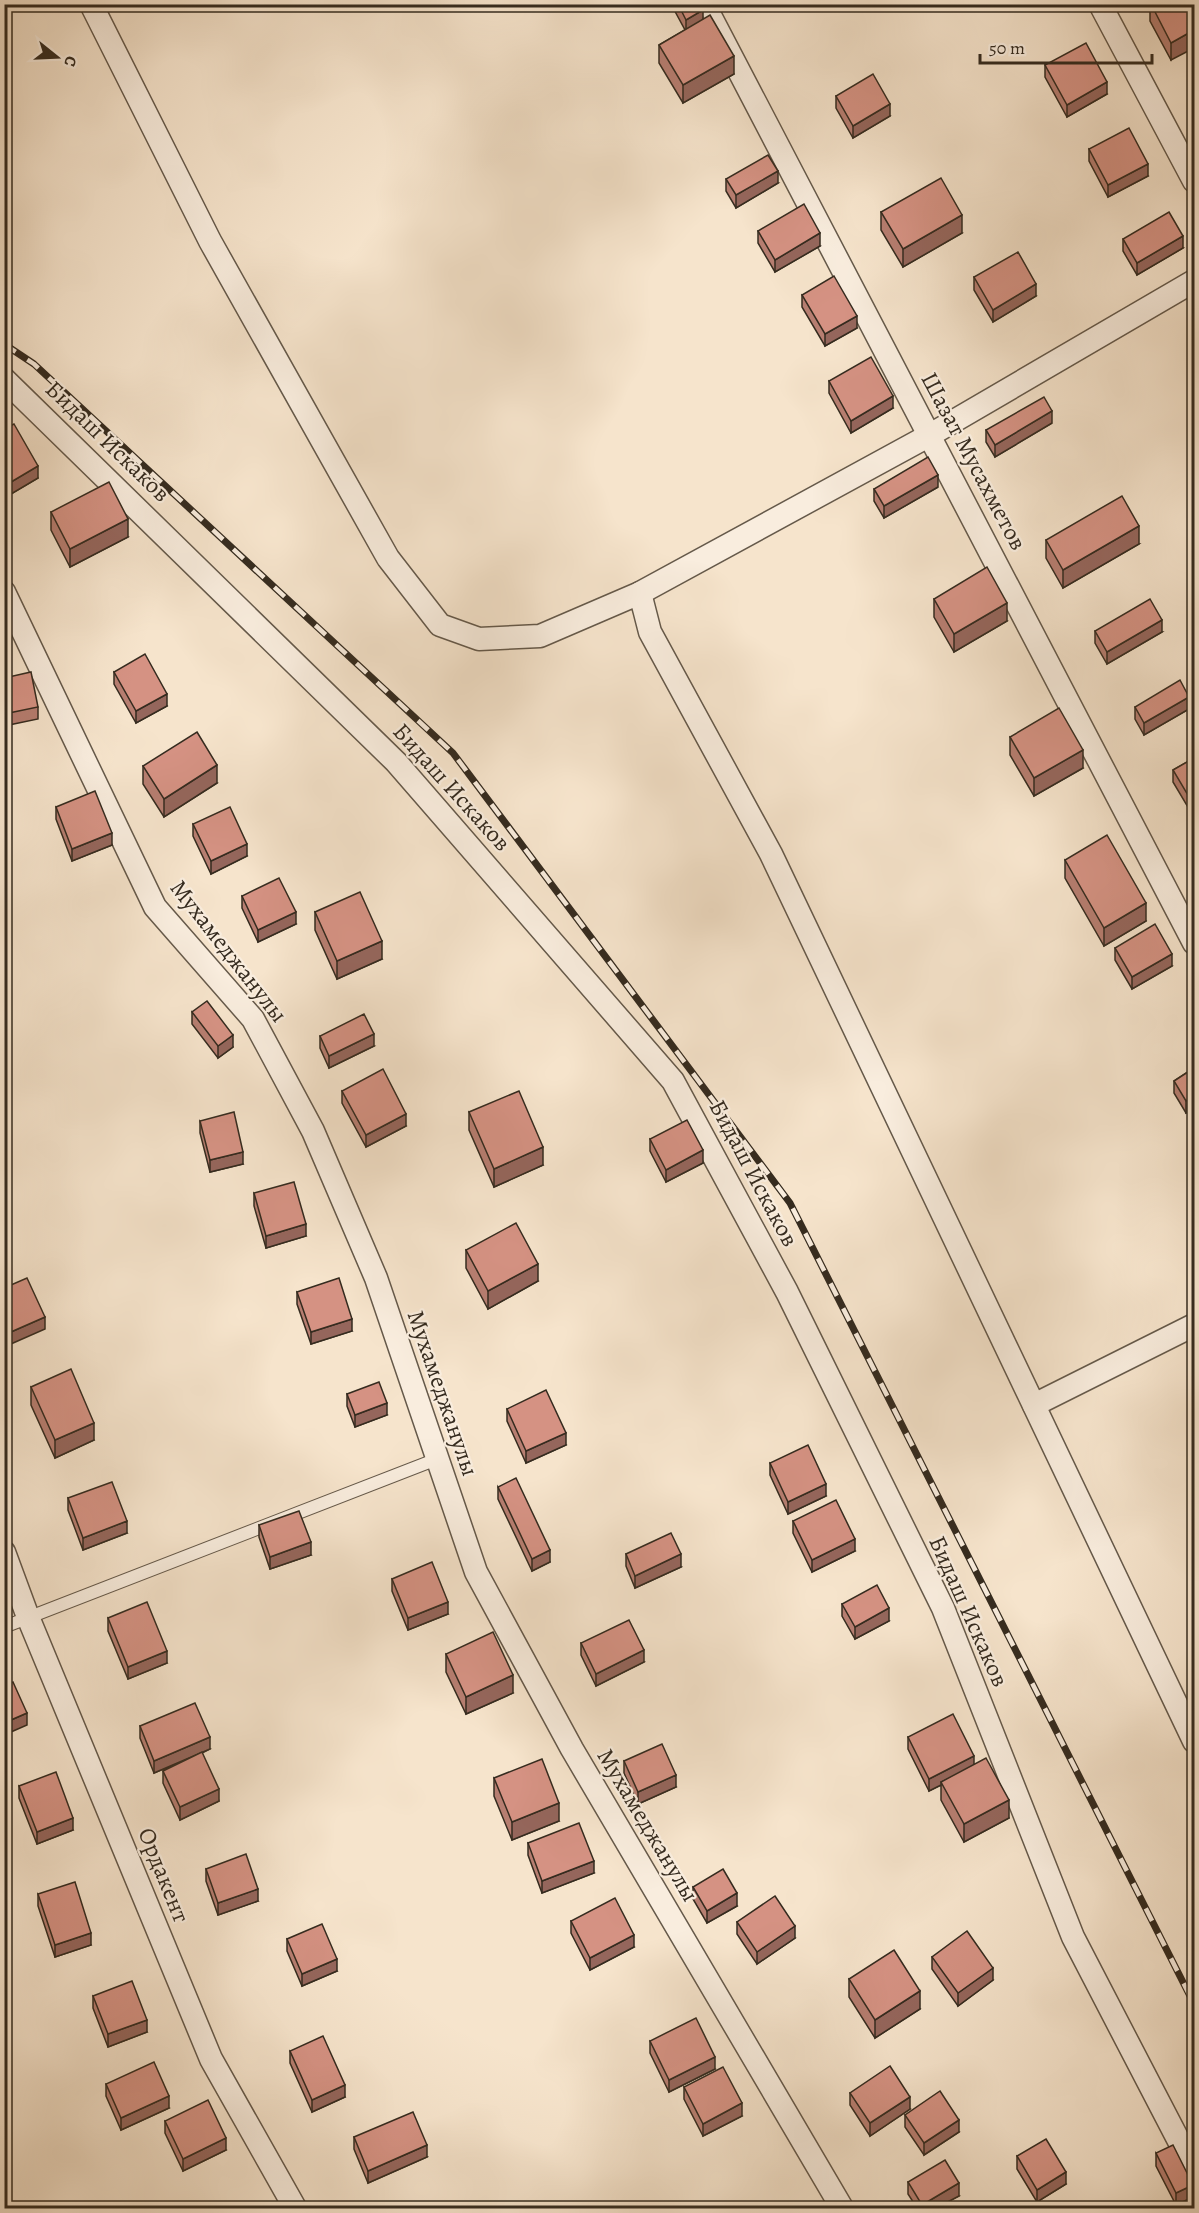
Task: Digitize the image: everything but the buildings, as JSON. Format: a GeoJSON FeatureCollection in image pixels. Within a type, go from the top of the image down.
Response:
{"type":"FeatureCollection","features":[{"type":"Feature","properties":{"kind":"street"},"geometry":{"type":"LineString","coordinates":[[91,4],[210,240],[388,558],[440,625],[480,639],[540,636],[640,593],[930,435],[1194,281]]}},
{"type":"Feature","properties":{"kind":"street","name":"Шазат Мусахметов"},"geometry":{"type":"LineString","coordinates":[[704,4],[1194,943]]}},
{"type":"Feature","properties":{"kind":"street"},"geometry":{"type":"LineString","coordinates":[[1100,4],[1194,181]]}},
{"type":"Feature","properties":{"kind":"street","name":"Бидаш Искаков"},"geometry":{"type":"LineString","coordinates":[[4,379],[396,762],[673,1081],[787,1292],[943,1608],[1072,1936],[1194,2170]]}},
{"type":"Feature","properties":{"kind":"street","name":"Мухамеджанулы"},"geometry":{"type":"LineString","coordinates":[[4,592],[155,907],[253,1019],[313,1131],[376,1278],[476,1572],[572,1749],[843,2208]]}},
{"type":"Feature","properties":{"kind":"street"},"geometry":{"type":"LineString","coordinates":[[640,593],[650,632],[771,854],[1194,1741]]}},
{"type":"Feature","properties":{"kind":"street"},"geometry":{"type":"LineString","coordinates":[[1034,1405],[1194,1325]]}},
{"type":"Feature","properties":{"kind":"street","name":"Ордакент"},"geometry":{"type":"LineString","coordinates":[[4,1552],[28,1617],[211,2059],[295,2208]]}},
{"type":"Feature","properties":{"kind":"lane"},"geometry":{"type":"LineString","coordinates":[[4,1627],[437,1459]]}},
{"type":"Feature","properties":{"kind":"railway"},"geometry":{"type":"LineString","coordinates":[[4,344],[34,364],[453,753],[790,1203],[1194,2004]]}}]}
